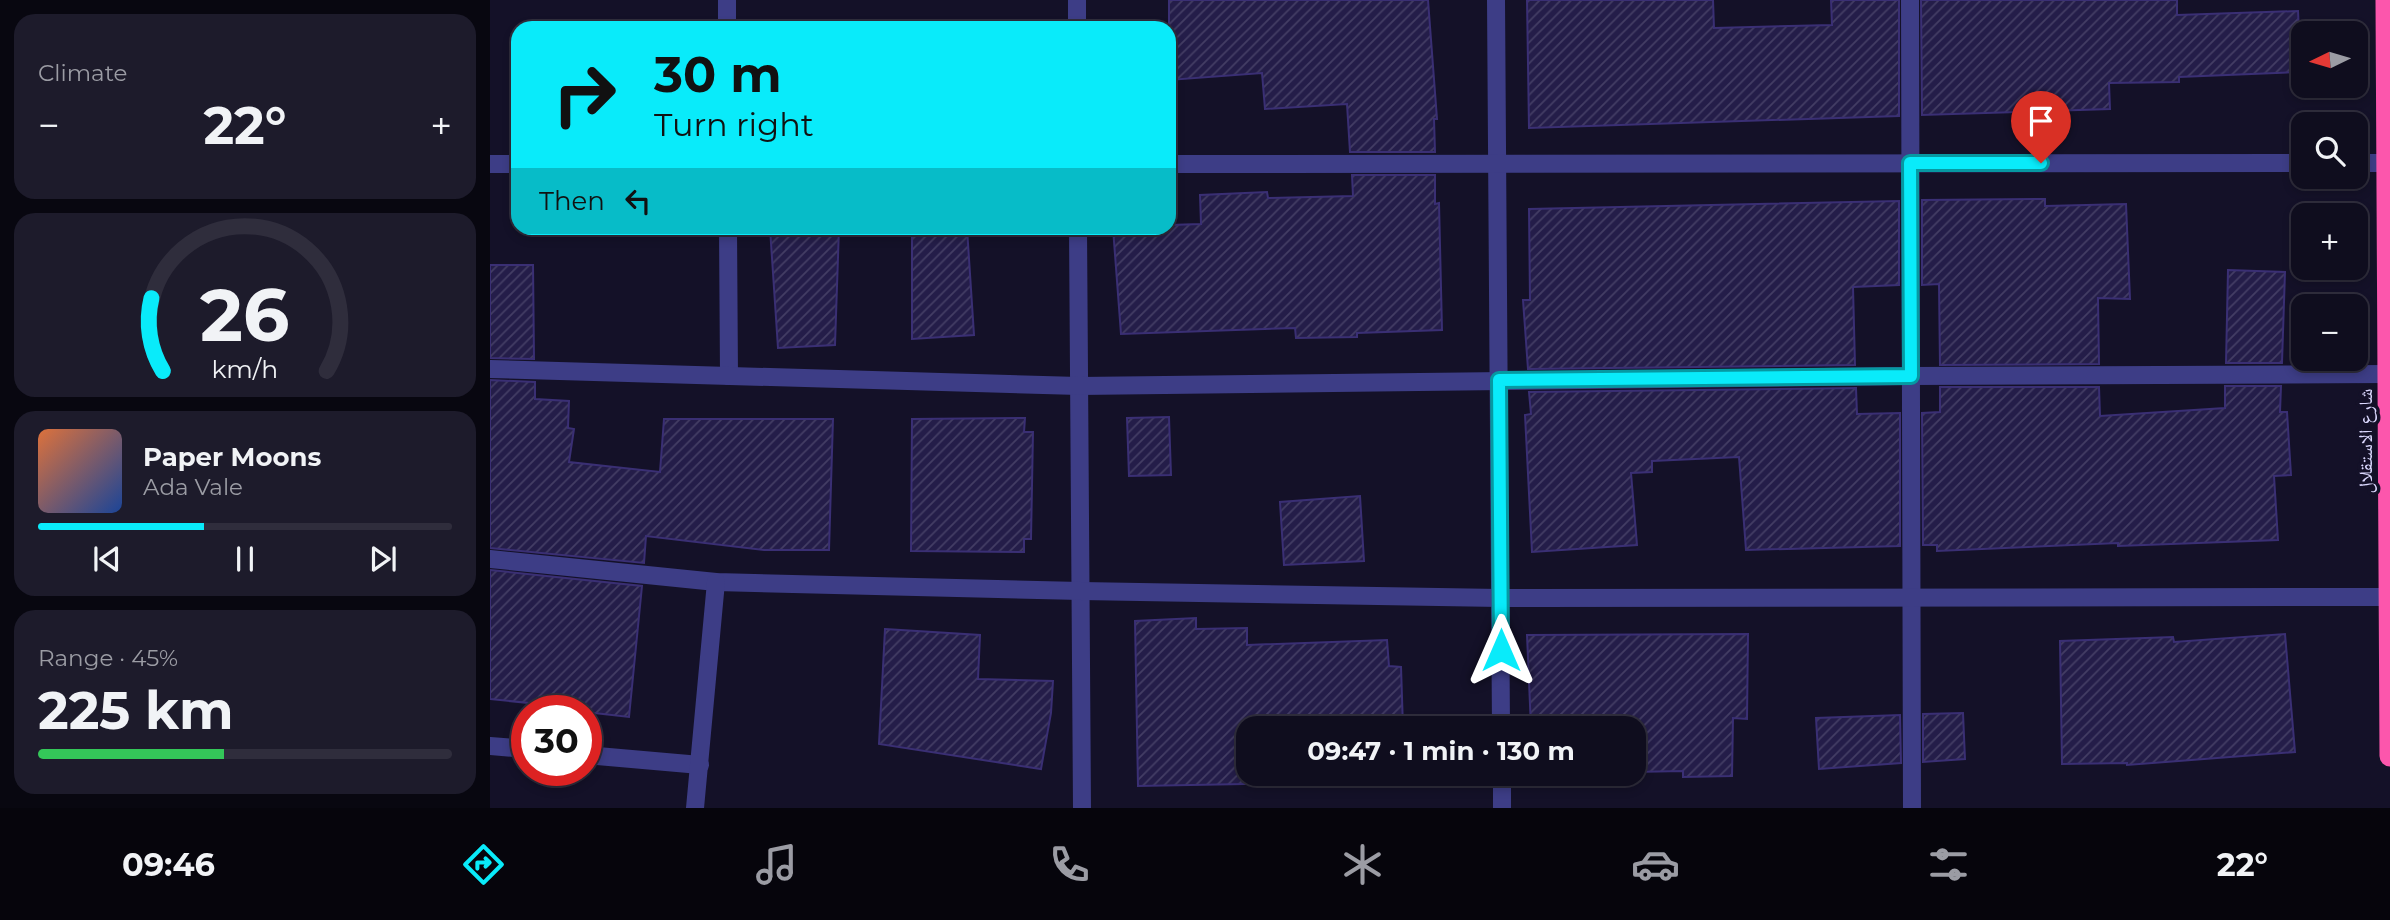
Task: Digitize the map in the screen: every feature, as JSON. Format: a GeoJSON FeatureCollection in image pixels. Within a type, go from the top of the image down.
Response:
{"type":"FeatureCollection","features":[{"type":"Feature","properties":{"kind":"highway","name":"شارع الاستقلال"},"geometry":{"type":"LineString","coordinates":[[2386,0],[2389,163],[2390,756]]}},
{"type":"Feature","properties":{"kind":"street"},"geometry":{"type":"LineString","coordinates":[[727,0],[727,21]]}},
{"type":"Feature","properties":{"kind":"street"},"geometry":{"type":"LineString","coordinates":[[1077,0],[1077,21]]}},
{"type":"Feature","properties":{"kind":"street"},"geometry":{"type":"LineString","coordinates":[[1496,0],[1502,716]]}},
{"type":"Feature","properties":{"kind":"street"},"geometry":{"type":"LineString","coordinates":[[1910,0],[1912,808]]}},
{"type":"Feature","properties":{"kind":"street"},"geometry":{"type":"LineString","coordinates":[[1176,163],[2291,163]]}},
{"type":"Feature","properties":{"kind":"street"},"geometry":{"type":"LineString","coordinates":[[2368,163],[2389,163]]}},
{"type":"Feature","properties":{"kind":"street"},"geometry":{"type":"LineString","coordinates":[[490,164],[511,164]]}},
{"type":"Feature","properties":{"kind":"street"},"geometry":{"type":"LineString","coordinates":[[728,235],[729,376]]}},
{"type":"Feature","properties":{"kind":"street"},"geometry":{"type":"LineString","coordinates":[[1078,235],[1082,808]]}},
{"type":"Feature","properties":{"kind":"street"},"geometry":{"type":"LineString","coordinates":[[490,369],[1079,386],[1911,376],[2388,374]]}},
{"type":"Feature","properties":{"kind":"street"},"geometry":{"type":"LineString","coordinates":[[490,559],[716,582],[1080,591],[1500,598],[2389,597]]}},
{"type":"Feature","properties":{"kind":"street"},"geometry":{"type":"LineString","coordinates":[[695,808],[716,582]]}},
{"type":"Feature","properties":{"kind":"street"},"geometry":{"type":"LineString","coordinates":[[490,746],[511,748]]}},
{"type":"Feature","properties":{"kind":"street"},"geometry":{"type":"LineString","coordinates":[[602,756],[700,765]]}},
{"type":"Feature","properties":{"kind":"street"},"geometry":{"type":"LineString","coordinates":[[1502,786],[1502,808]]}},
{"type":"Feature","properties":{"kind":"building"},"geometry":{"type":"Polygon","coordinates":[[[1169,0],[1428,0],[1437,119],[1434,119],[1435,152],[1350,152],[1347,104],[1265,109],[1262,73],[1176,79],[1176,21],[1169,21],[1169,0]]]}},
{"type":"Feature","properties":{"kind":"building"},"geometry":{"type":"Polygon","coordinates":[[[1527,0],[1713,0],[1714,28],[1832,25],[1831,0],[1899,0],[1899,116],[1529,128],[1527,0]]]}},
{"type":"Feature","properties":{"kind":"building"},"geometry":{"type":"Polygon","coordinates":[[[1921,0],[2177,0],[2177,15],[2298,11],[2298,21],[2291,21],[2291,72],[2179,77],[2179,82],[2109,83],[2110,109],[1922,115],[1921,0]]]}},
{"type":"Feature","properties":{"kind":"building"},"geometry":{"type":"Polygon","coordinates":[[[1352,175],[1435,175],[1435,204],[1439,203],[1442,330],[1357,333],[1357,337],[1296,338],[1295,328],[1121,334],[1114,235],[1176,235],[1176,225],[1201,224],[1200,195],[1267,192],[1268,198],[1353,196],[1352,175]]]}},
{"type":"Feature","properties":{"kind":"building"},"geometry":{"type":"Polygon","coordinates":[[[2045,199],[2045,206],[2126,204],[2130,299],[2098,298],[2099,364],[1940,365],[1939,284],[1922,285],[1922,200],[2045,199]]]}},
{"type":"Feature","properties":{"kind":"building"},"geometry":{"type":"Polygon","coordinates":[[[1899,201],[1899,285],[1853,287],[1855,365],[1528,369],[1523,300],[1530,300],[1529,209],[1899,201]]]}},
{"type":"Feature","properties":{"kind":"building"},"geometry":{"type":"Polygon","coordinates":[[[770,235],[839,235],[835,345],[778,348],[770,235]]]}},
{"type":"Feature","properties":{"kind":"building"},"geometry":{"type":"Polygon","coordinates":[[[912,235],[967,235],[974,335],[912,339],[912,235]]]}},
{"type":"Feature","properties":{"kind":"building"},"geometry":{"type":"Polygon","coordinates":[[[490,265],[533,265],[534,359],[490,358],[490,265]]]}},
{"type":"Feature","properties":{"kind":"building"},"geometry":{"type":"Polygon","coordinates":[[[2228,270],[2285,272],[2282,363],[2226,363],[2228,270]]]}},
{"type":"Feature","properties":{"kind":"building"},"geometry":{"type":"Polygon","coordinates":[[[490,380],[535,382],[535,399],[569,401],[568,428],[574,429],[569,462],[660,472],[664,419],[833,419],[829,550],[764,550],[646,536],[644,563],[490,548],[490,380]]]}},
{"type":"Feature","properties":{"kind":"building"},"geometry":{"type":"Polygon","coordinates":[[[2225,386],[2281,386],[2280,412],[2287,412],[2291,475],[2274,476],[2278,540],[2118,546],[2118,543],[1937,551],[1937,545],[1923,545],[1922,413],[1940,412],[1940,387],[2099,387],[2100,416],[2225,408],[2225,386]]]}},
{"type":"Feature","properties":{"kind":"building"},"geometry":{"type":"Polygon","coordinates":[[[1856,388],[1857,414],[1900,413],[1900,546],[1746,550],[1739,457],[1652,461],[1652,472],[1631,473],[1637,545],[1532,552],[1525,415],[1531,414],[1529,392],[1856,388]]]}},
{"type":"Feature","properties":{"kind":"building"},"geometry":{"type":"Polygon","coordinates":[[[1169,417],[1171,475],[1129,476],[1127,418],[1169,417]]]}},
{"type":"Feature","properties":{"kind":"building"},"geometry":{"type":"Polygon","coordinates":[[[1025,418],[1024,432],[1033,432],[1031,539],[1024,539],[1024,552],[911,551],[912,419],[1025,418]]]}},
{"type":"Feature","properties":{"kind":"building"},"geometry":{"type":"Polygon","coordinates":[[[1360,496],[1364,561],[1284,565],[1280,502],[1360,496]]]}},
{"type":"Feature","properties":{"kind":"building"},"geometry":{"type":"Polygon","coordinates":[[[490,570],[642,586],[629,717],[602,714],[602,695],[511,695],[511,701],[490,699],[490,570]]]}},
{"type":"Feature","properties":{"kind":"building"},"geometry":{"type":"Polygon","coordinates":[[[1196,618],[1196,629],[1247,628],[1247,645],[1387,640],[1389,666],[1401,667],[1403,716],[1236,716],[1236,784],[1138,786],[1135,621],[1196,618]]]}},
{"type":"Feature","properties":{"kind":"building"},"geometry":{"type":"Polygon","coordinates":[[[885,629],[980,635],[978,679],[1053,681],[1051,713],[1041,769],[879,744],[885,629]]]}},
{"type":"Feature","properties":{"kind":"building"},"geometry":{"type":"Polygon","coordinates":[[[1748,634],[1747,719],[1733,718],[1732,776],[1683,777],[1683,771],[1646,772],[1646,716],[1530,716],[1527,635],[1748,634]]]}},
{"type":"Feature","properties":{"kind":"building"},"geometry":{"type":"Polygon","coordinates":[[[2285,634],[2295,752],[2127,765],[2062,764],[2060,641],[2173,637],[2174,642],[2285,634]]]}},
{"type":"Feature","properties":{"kind":"building"},"geometry":{"type":"Polygon","coordinates":[[[1963,713],[1965,759],[1923,762],[1923,714],[1963,713]]]}},
{"type":"Feature","properties":{"kind":"building"},"geometry":{"type":"Polygon","coordinates":[[[1900,715],[1901,763],[1819,769],[1816,718],[1900,715]]]}},
{"type":"Feature","properties":{"kind":"route"},"geometry":{"type":"LineString","coordinates":[[1501,650],[1499,380],[1911,376],[1910,163],[2041,163]]}}]}
